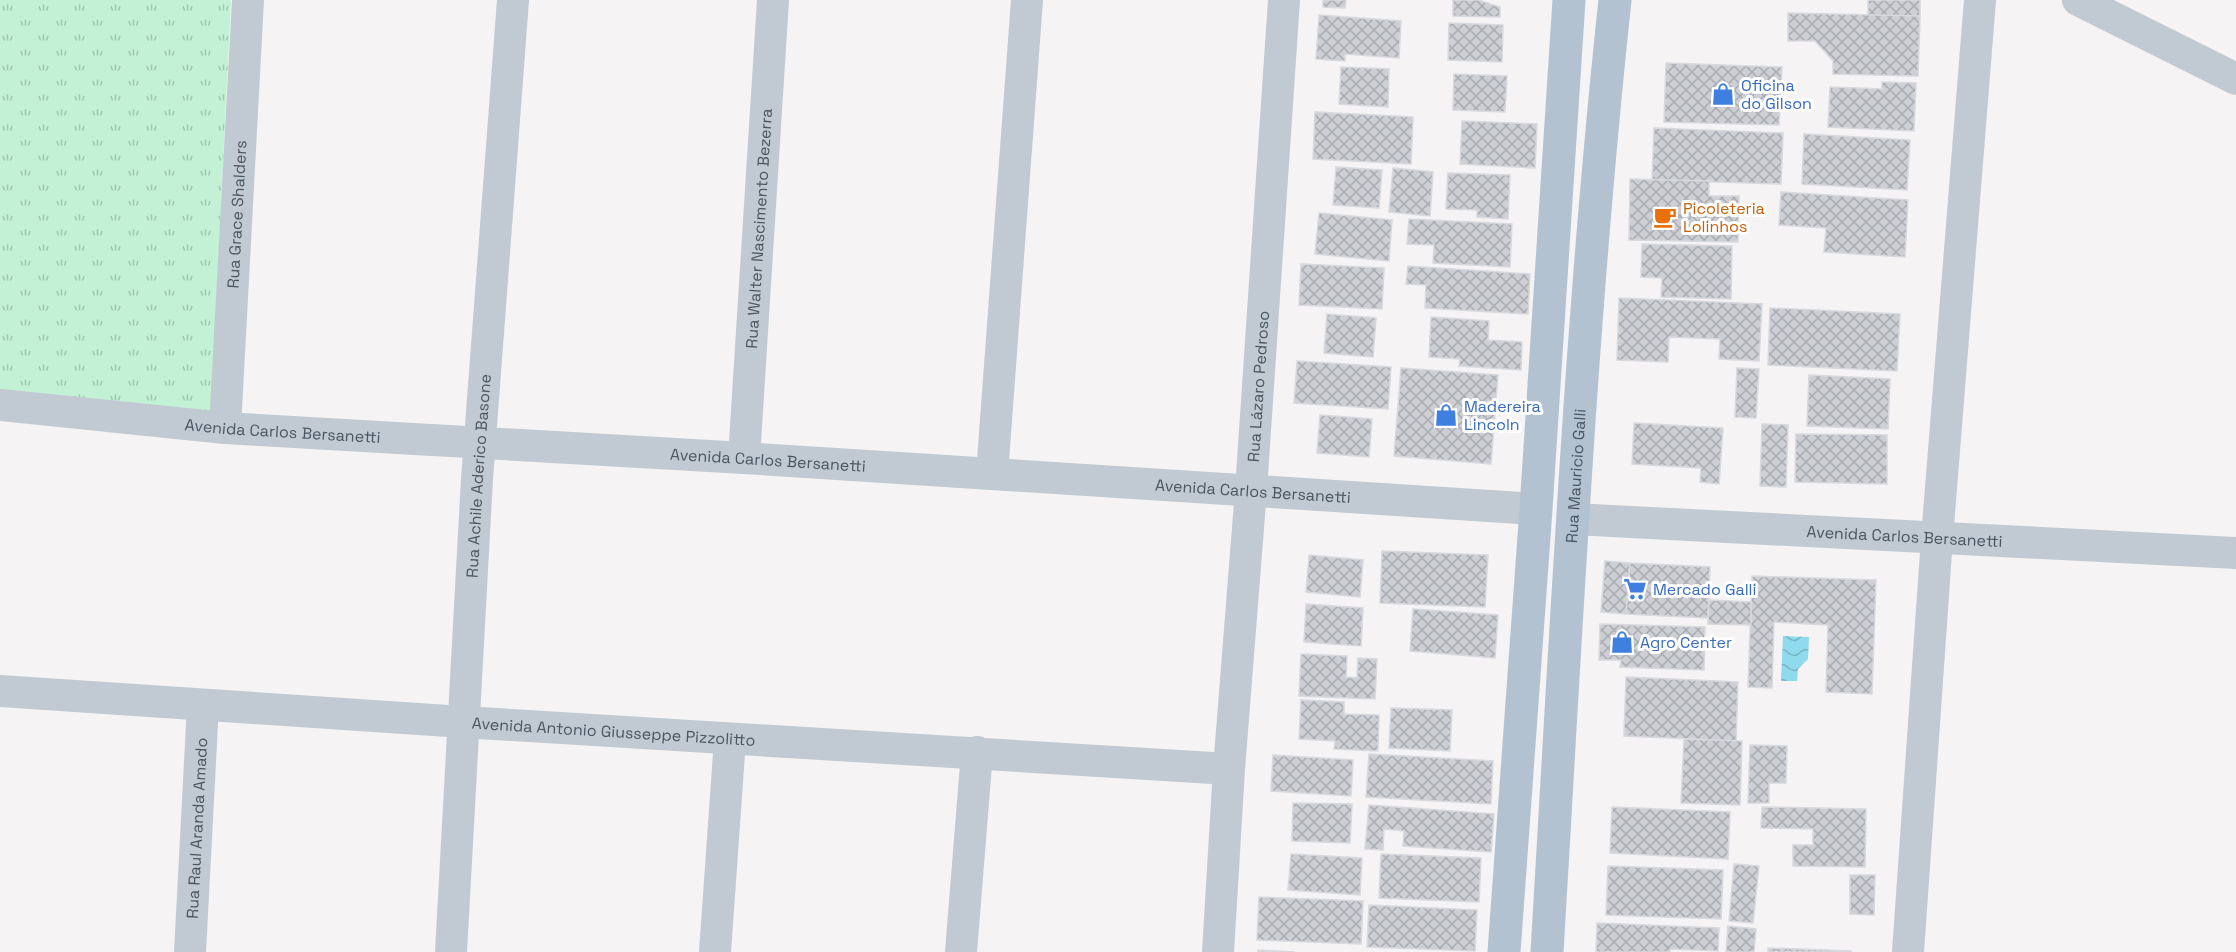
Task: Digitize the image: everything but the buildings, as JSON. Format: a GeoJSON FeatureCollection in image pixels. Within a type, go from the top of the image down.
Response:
{"type":"FeatureCollection","features":[{"type":"Feature","properties":{"kind":"main road"},"geometry":{"type":"LineString","coordinates":[[1504,952],[1569,0]]}},
{"type":"Feature","properties":{"kind":"main road","name":"Rua Mauricio Galli"},"geometry":{"type":"LineString","coordinates":[[1547,952],[1573,519],[1603,113],[1615,0]]}},
{"type":"Feature","properties":{"kind":"street","name":"Rua Grace Shalders"},"geometry":{"type":"LineString","coordinates":[[225,428],[248,0]]}},
{"type":"Feature","properties":{"kind":"street","name":"Rua Achile Aderico Basone"},"geometry":{"type":"LineString","coordinates":[[451,952],[462,722],[480,444],[513,0]]}},
{"type":"Feature","properties":{"kind":"street","name":"Rua Walter Nascimento Bezerra"},"geometry":{"type":"LineString","coordinates":[[744,458],[773,0]]}},
{"type":"Feature","properties":{"kind":"street"},"geometry":{"type":"LineString","coordinates":[[992,474],[1027,0]]}},
{"type":"Feature","properties":{"kind":"street","name":"Rua Lázaro Pedroso"},"geometry":{"type":"LineString","coordinates":[[1218,952],[1284,0]]}},
{"type":"Feature","properties":{"kind":"street"},"geometry":{"type":"LineString","coordinates":[[1908,952],[1980,0]]}},
{"type":"Feature","properties":{"kind":"street"},"geometry":{"type":"LineString","coordinates":[[2078,0],[2232,67]]}},
{"type":"Feature","properties":{"kind":"street","name":"Avenida Carlos Bersanetti"},"geometry":{"type":"LineString","coordinates":[[0,405],[225,428],[744,458],[1536,509]]}},
{"type":"Feature","properties":{"kind":"street","name":"Avenida Carlos Bersanetti"},"geometry":{"type":"LineString","coordinates":[[1573,519],[2236,553]]}},
{"type":"Feature","properties":{"kind":"street","name":"Avenida Antonio Giusseppe Pizzolitto"},"geometry":{"type":"LineString","coordinates":[[0,691],[1229,769]]}},
{"type":"Feature","properties":{"kind":"street","name":"Rua Raul Aranda Amado"},"geometry":{"type":"LineString","coordinates":[[190,952],[203,705]]}},
{"type":"Feature","properties":{"kind":"street"},"geometry":{"type":"LineString","coordinates":[[715,952],[730,739]]}},
{"type":"Feature","properties":{"kind":"street"},"geometry":{"type":"LineString","coordinates":[[961,952],[977,752]]}},
{"type":"Feature","properties":{"kind":"green space"},"geometry":{"type":"Polygon","coordinates":[[[0,0],[231,0],[211,412],[0,390],[0,0]]]}},
{"type":"Feature","properties":{"kind":"water"},"geometry":{"type":"Polygon","coordinates":[[[1783,636],[1809,637],[1808,659],[1798,669],[1797,681],[1781,681],[1783,636]]]}},
{"type":"Feature","properties":{"kind":"place","name":"Oficina do Gilson"},"geometry":{"type":"Point","coordinates":[1723,94]}},
{"type":"Feature","properties":{"kind":"place","name":"Picoleteria Lolinhos"},"geometry":{"type":"Point","coordinates":[1665,217]}},
{"type":"Feature","properties":{"kind":"place","name":"Madereira Lincoln"},"geometry":{"type":"Point","coordinates":[1446,415]}},
{"type":"Feature","properties":{"kind":"place","name":"Mercado Galli"},"geometry":{"type":"Point","coordinates":[1635,589]}},
{"type":"Feature","properties":{"kind":"place","name":"Agro Center"},"geometry":{"type":"Point","coordinates":[1622,642]}}]}
